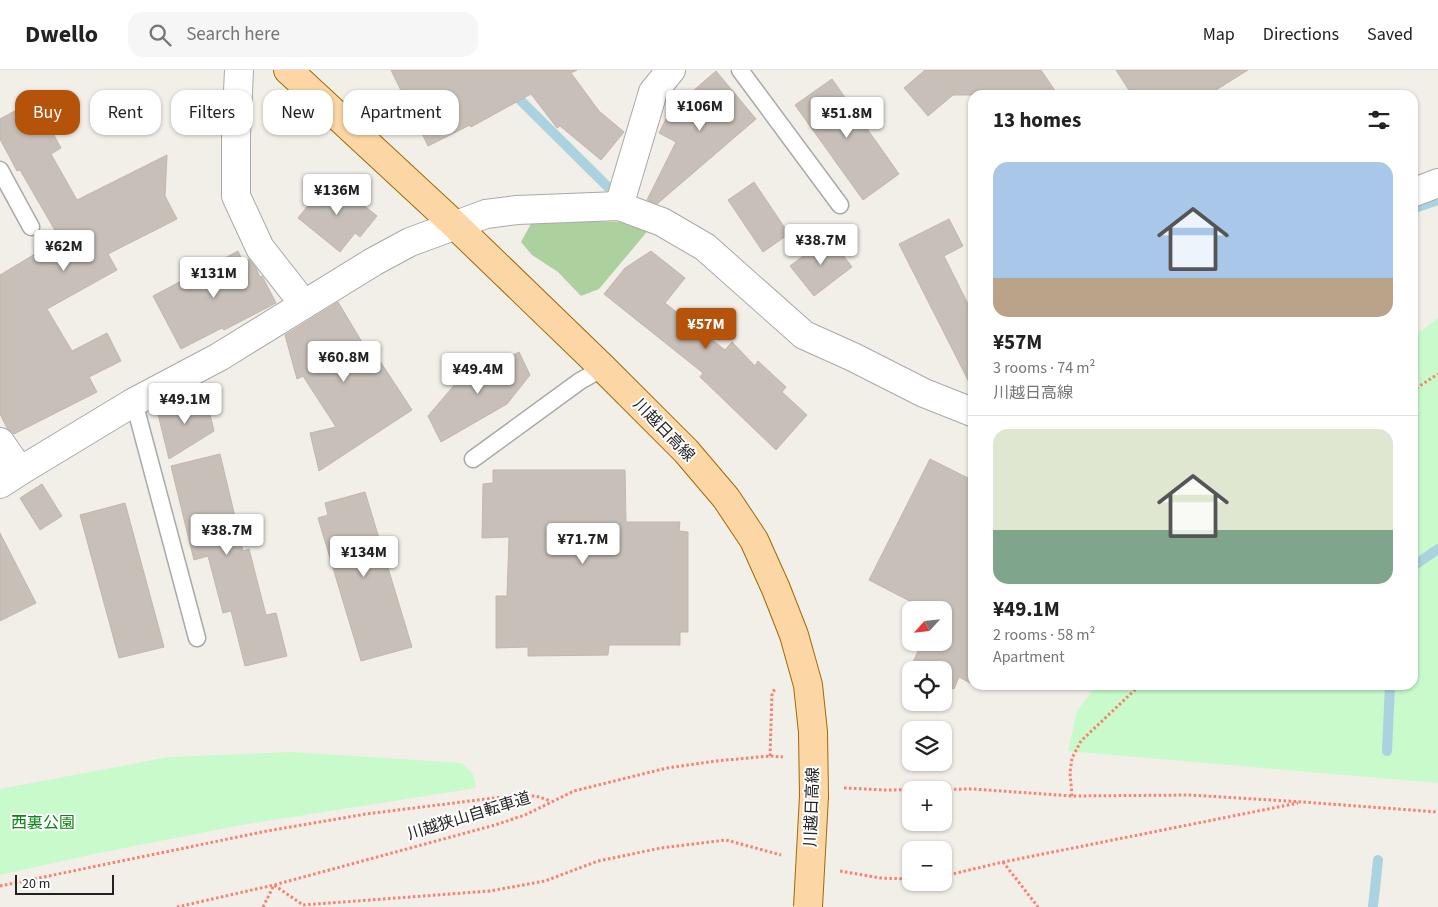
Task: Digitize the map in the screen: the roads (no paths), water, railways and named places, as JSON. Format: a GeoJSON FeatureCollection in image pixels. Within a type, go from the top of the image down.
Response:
{"type":"FeatureCollection","features":[{"type":"Feature","properties":{"kind":"main road","name":"川越日高線"},"geometry":{"type":"LineString","coordinates":[[288,70],[455,225],[603,368],[686,452],[726,498],[754,540],[794,635],[808,685],[813,732],[826,792],[808,907]]}},
{"type":"Feature","properties":{"kind":"street"},"geometry":{"type":"LineString","coordinates":[[240,70],[236,136],[236,196],[260,248],[304,304]]}},
{"type":"Feature","properties":{"kind":"street"},"geometry":{"type":"LineString","coordinates":[[619,206],[653,92],[671,70]]}},
{"type":"Feature","properties":{"kind":"street"},"geometry":{"type":"LineString","coordinates":[[1418,191],[1438,183]]}},
{"type":"Feature","properties":{"kind":"street"},"geometry":{"type":"LineString","coordinates":[[0,442],[10,478],[134,402],[219,358],[373,262],[410,242],[486,214],[510,211],[619,206],[662,222],[705,247],[804,335],[853,357],[924,393],[968,410]]}},
{"type":"Feature","properties":{"kind":"lane"},"geometry":{"type":"LineString","coordinates":[[740,70],[840,204]]}},
{"type":"Feature","properties":{"kind":"lane"},"geometry":{"type":"LineString","coordinates":[[0,170],[31,227]]}},
{"type":"Feature","properties":{"kind":"lane"},"geometry":{"type":"LineString","coordinates":[[473,459],[580,382],[603,368]]}},
{"type":"Feature","properties":{"kind":"lane"},"geometry":{"type":"LineString","coordinates":[[134,402],[197,638]]}},
{"type":"Feature","properties":{"kind":"waterway"},"geometry":{"type":"LineString","coordinates":[[511,91],[608,187]]}},
{"type":"Feature","properties":{"kind":"waterway"},"geometry":{"type":"LineString","coordinates":[[1418,207],[1438,200]]}},
{"type":"Feature","properties":{"kind":"waterway"},"geometry":{"type":"LineString","coordinates":[[1418,563],[1438,549]]}},
{"type":"Feature","properties":{"kind":"waterway"},"geometry":{"type":"LineString","coordinates":[[1387,751],[1390,690]]}},
{"type":"Feature","properties":{"kind":"waterway"},"geometry":{"type":"LineString","coordinates":[[1373,907],[1378,860]]}},
{"type":"Feature","properties":{"kind":"park label","name":"西裏公園"},"geometry":{"type":"Point","coordinates":[43,823]}}]}
